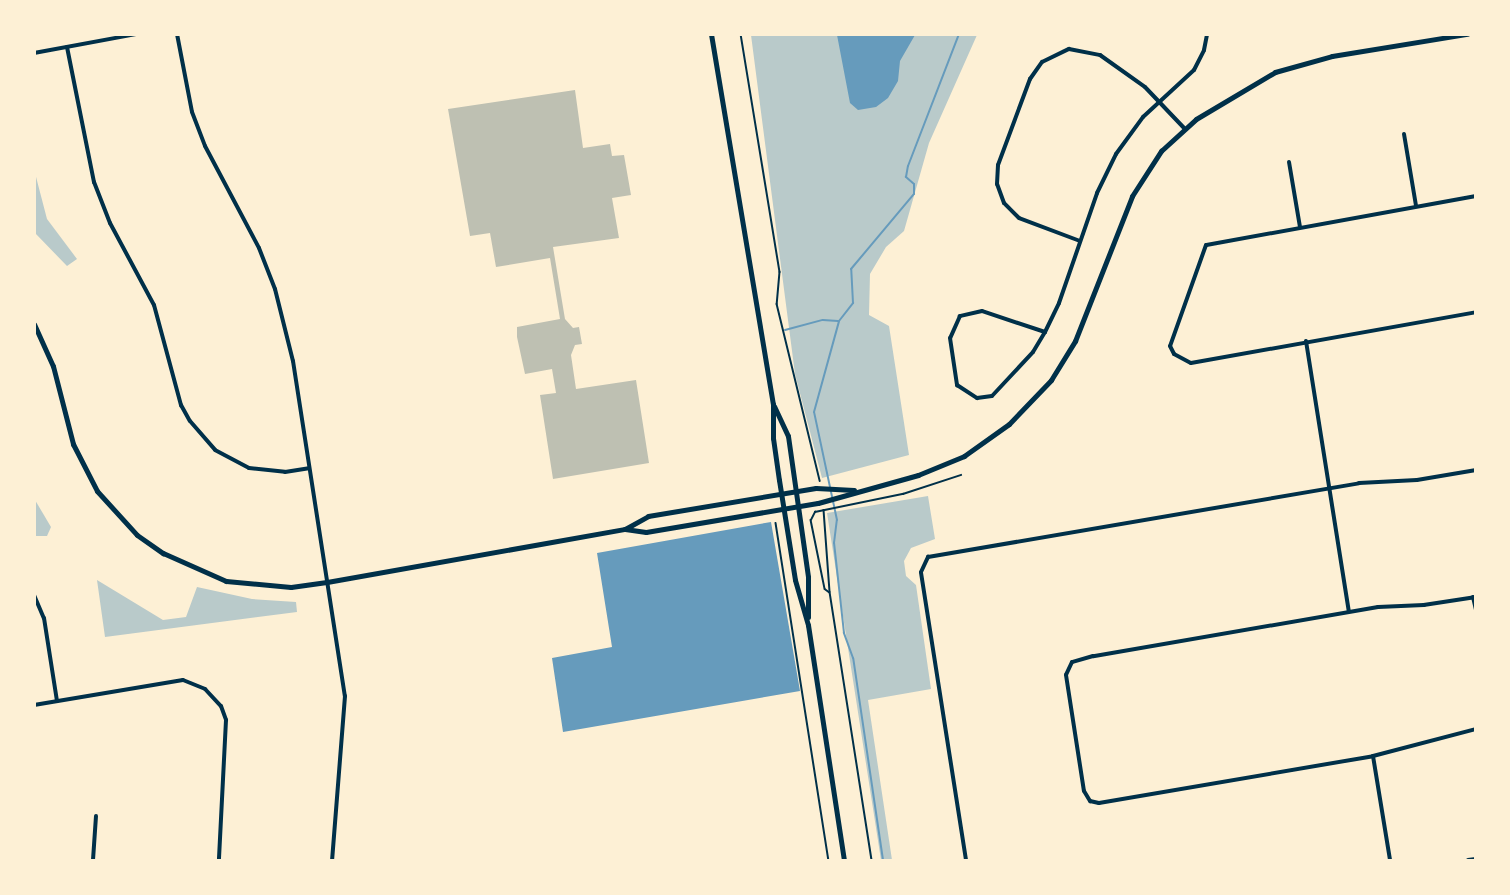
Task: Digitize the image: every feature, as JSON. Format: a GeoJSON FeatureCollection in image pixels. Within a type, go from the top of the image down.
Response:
{"type":"FeatureCollection","features":[{"type":"Feature","properties":{"kind":"main road"},"geometry":{"type":"LineString","coordinates":[[711,34],[773,404],[772,438],[795,580],[808,625],[844,861]]}},
{"type":"Feature","properties":{"kind":"main road"},"geometry":{"type":"LineString","coordinates":[[34,324],[53,366],[66,423],[82,465],[113,512],[137,535],[163,554],[226,581],[291,587],[625,529],[646,532],[799,507],[918,475],[964,456],[1009,424],[1051,380],[1076,341],[1132,196],[1161,152],[1185,129],[1224,99],[1275,72],[1332,56],[1467,34]]}},
{"type":"Feature","properties":{"kind":"main road"},"geometry":{"type":"LineString","coordinates":[[773,404],[788,436],[797,491],[808,577],[808,625]]}},
{"type":"Feature","properties":{"kind":"main road"},"geometry":{"type":"LineString","coordinates":[[625,529],[648,516],[797,491],[816,488],[859,490]]}},
{"type":"Feature","properties":{"kind":"street"},"geometry":{"type":"LineString","coordinates":[[34,53],[137,34]]}},
{"type":"Feature","properties":{"kind":"street"},"geometry":{"type":"LineString","coordinates":[[177,34],[192,112],[205,146],[247,222],[275,289],[293,361],[345,696],[332,861]]}},
{"type":"Feature","properties":{"kind":"street"},"geometry":{"type":"LineString","coordinates":[[1045,332],[982,311],[967,312],[955,322],[950,338],[957,385],[976,398],[1000,391],[1045,332],[1116,154],[1158,101],[1194,70],[1204,50],[1207,34]]}},
{"type":"Feature","properties":{"kind":"street"},"geometry":{"type":"LineString","coordinates":[[67,47],[94,182],[110,223],[154,304],[181,405],[189,421],[215,450],[240,464],[274,471],[309,468]]}},
{"type":"Feature","properties":{"kind":"street"},"geometry":{"type":"LineString","coordinates":[[1080,241],[1019,218],[999,194],[998,165],[1035,70],[1059,51],[1090,51],[1158,101],[1185,129]]}},
{"type":"Feature","properties":{"kind":"street"},"geometry":{"type":"LineString","coordinates":[[1404,134],[1416,206]]}},
{"type":"Feature","properties":{"kind":"street"},"geometry":{"type":"LineString","coordinates":[[1288,162],[1300,226]]}},
{"type":"Feature","properties":{"kind":"street"},"geometry":{"type":"LineString","coordinates":[[1476,196],[1300,226],[1206,245],[1172,335],[1170,346],[1181,360],[1191,363],[1476,312]]}},
{"type":"Feature","properties":{"kind":"street"},"geometry":{"type":"LineString","coordinates":[[1306,341],[1349,612]]}},
{"type":"Feature","properties":{"kind":"street"},"geometry":{"type":"LineString","coordinates":[[966,861],[921,572],[923,562],[928,557],[1329,487],[1418,480],[1476,470]]}},
{"type":"Feature","properties":{"kind":"street"},"geometry":{"type":"LineString","coordinates":[[35,595],[44,618],[57,701]]}},
{"type":"Feature","properties":{"kind":"street"},"geometry":{"type":"LineString","coordinates":[[1476,610],[1474,597],[1349,612],[1093,656],[1069,664],[1066,675],[1084,791],[1092,801],[1373,756],[1476,729]]}},
{"type":"Feature","properties":{"kind":"street"},"geometry":{"type":"LineString","coordinates":[[34,705],[183,681],[196,684],[215,698],[224,713],[226,727],[219,861]]}},
{"type":"Feature","properties":{"kind":"street"},"geometry":{"type":"LineString","coordinates":[[1373,756],[1390,861]]}},
{"type":"Feature","properties":{"kind":"street"},"geometry":{"type":"LineString","coordinates":[[93,861],[96,816]]}},
{"type":"Feature","properties":{"kind":"street"},"geometry":{"type":"LineString","coordinates":[[1468,861],[1476,859]]}},
{"type":"Feature","properties":{"kind":"path"},"geometry":{"type":"LineString","coordinates":[[741,34],[780,272],[777,304],[820,479]]}},
{"type":"Feature","properties":{"kind":"path"},"geometry":{"type":"LineString","coordinates":[[830,592],[825,589],[811,520],[819,511],[903,494],[961,475]]}},
{"type":"Feature","properties":{"kind":"path"},"geometry":{"type":"LineString","coordinates":[[825,512],[830,592],[872,861]]}},
{"type":"Feature","properties":{"kind":"path"},"geometry":{"type":"LineString","coordinates":[[780,526],[776,525],[829,861]]}},
{"type":"Feature","properties":{"kind":"shaded area"},"geometry":{"type":"Polygon","coordinates":[[[751,35],[977,35],[929,143],[904,231],[886,247],[870,274],[869,315],[889,326],[909,455],[822,478],[795,374],[751,35]]]}},
{"type":"Feature","properties":{"kind":"shaded area"},"geometry":{"type":"Polygon","coordinates":[[[35,173],[47,219],[77,259],[67,266],[35,233],[35,173]]]}},
{"type":"Feature","properties":{"kind":"shaded area"},"geometry":{"type":"Polygon","coordinates":[[[928,496],[935,539],[911,548],[904,561],[906,576],[916,585],[931,689],[868,700],[892,860],[881,860],[827,513],[928,496]]]}},
{"type":"Feature","properties":{"kind":"shaded area"},"geometry":{"type":"Polygon","coordinates":[[[35,500],[51,527],[47,536],[35,536],[35,500]]]}},
{"type":"Feature","properties":{"kind":"shaded area"},"geometry":{"type":"Polygon","coordinates":[[[97,580],[163,620],[186,617],[197,587],[252,599],[296,602],[297,612],[105,637],[97,580]]]}},
{"type":"Feature","properties":{"kind":"water"},"geometry":{"type":"Polygon","coordinates":[[[837,35],[915,35],[900,61],[898,81],[888,98],[876,107],[858,110],[850,103],[837,35]]]}},
{"type":"Feature","properties":{"kind":"water"},"geometry":{"type":"Polygon","coordinates":[[[771,522],[800,691],[563,732],[552,658],[612,647],[597,553],[771,522]]]}},
{"type":"Feature","properties":{"kind":"building"},"geometry":{"type":"Polygon","coordinates":[[[575,90],[583,148],[610,144],[612,156],[624,155],[631,195],[612,198],[619,238],[553,247],[565,319],[573,328],[579,327],[582,344],[575,345],[571,355],[576,389],[636,380],[649,463],[553,479],[540,395],[556,393],[552,369],[525,374],[517,337],[517,327],[560,319],[550,258],[496,267],[490,233],[470,236],[448,109],[575,90]]]}},
{"type":"Feature","properties":{"kind":"waterway"},"geometry":{"type":"LineString","coordinates":[[883,860],[853,658],[844,633],[834,543],[837,520],[814,412],[839,321],[853,303],[851,269],[914,194],[914,184],[906,177],[908,166],[959,34]]}},
{"type":"Feature","properties":{"kind":"waterway"},"geometry":{"type":"LineString","coordinates":[[785,330],[823,320],[838,321]]}}]}
